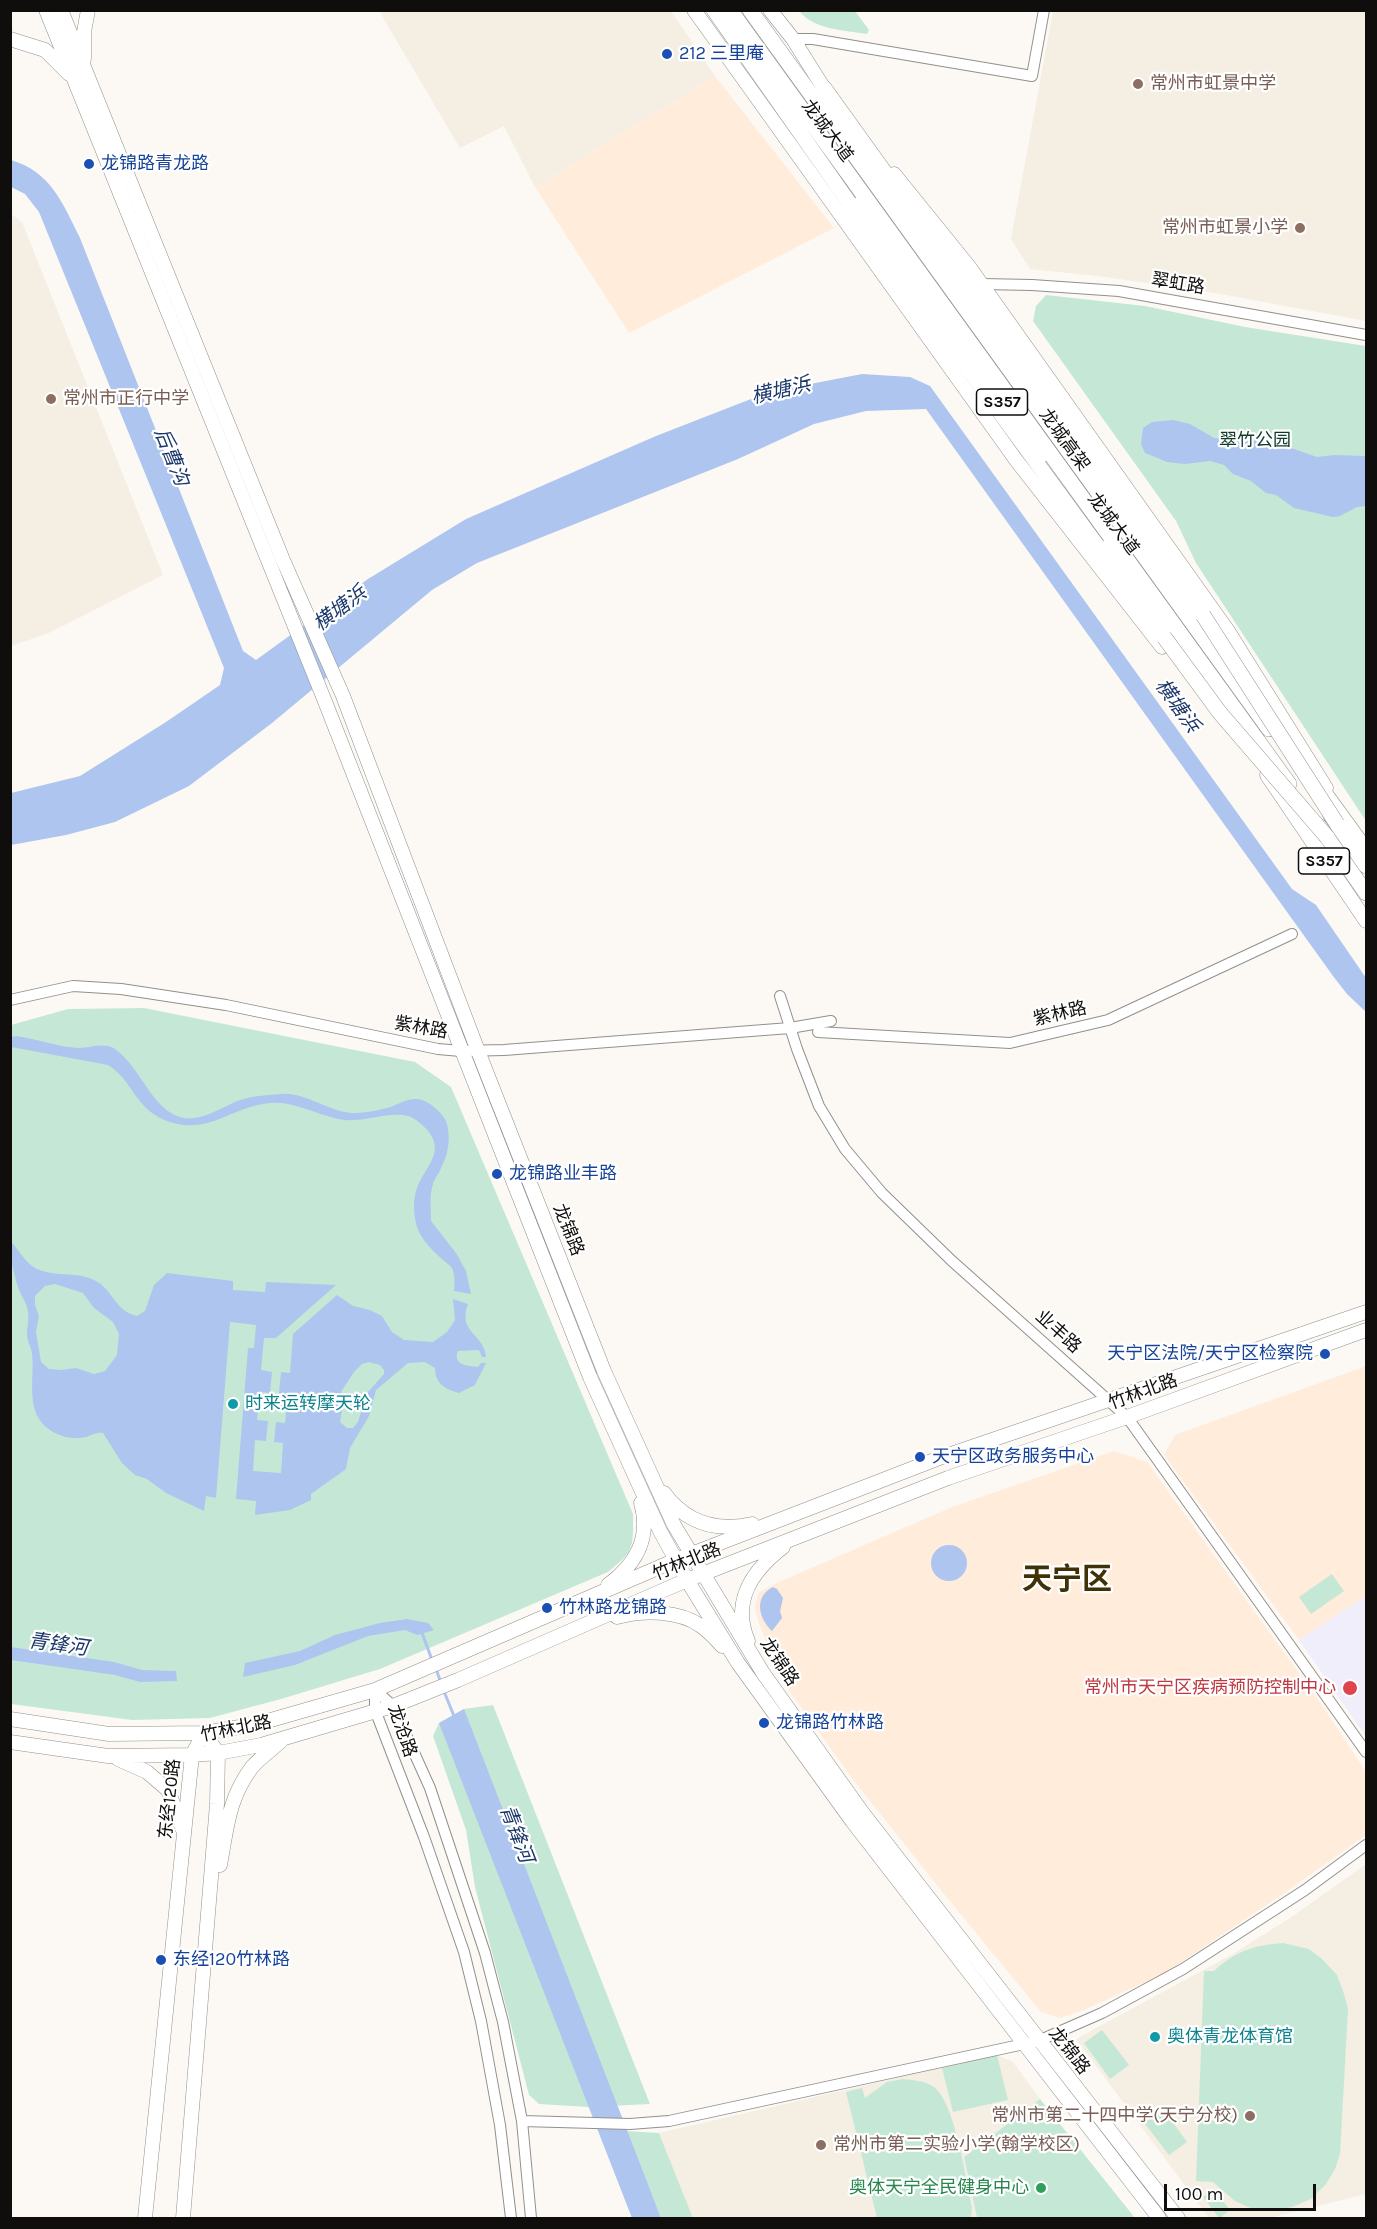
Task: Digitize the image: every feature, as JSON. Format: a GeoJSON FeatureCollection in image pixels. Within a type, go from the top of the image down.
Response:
{"type":"FeatureCollection","features":[{"type":"Feature","properties":{"kind":"highway"},"geometry":{"type":"LineString","coordinates":[[714,10],[855,211],[1220,713],[1327,837]]}},
{"type":"Feature","properties":{"kind":"highway","name":"龙城高架"},"geometry":{"type":"LineString","coordinates":[[730,10],[1366,893]]}},
{"type":"Feature","properties":{"kind":"highway","name":"龙城高架"},"geometry":{"type":"LineString","coordinates":[[750,10],[1344,826],[1366,866]]}},
{"type":"Feature","properties":{"kind":"highway"},"geometry":{"type":"LineString","coordinates":[[824,88],[1203,615],[1344,826]]}},
{"type":"Feature","properties":{"kind":"main road","name":"龙锦路"},"geometry":{"type":"LineString","coordinates":[[46,10],[326,704],[590,1377],[660,1531],[738,1663],[852,1821],[1159,2218]]}},
{"type":"Feature","properties":{"kind":"main road","name":"龙锦路"},"geometry":{"type":"LineString","coordinates":[[61,10],[283,560],[343,696],[478,1051],[604,1371],[647,1470],[674,1525],[763,1673],[862,1812],[1178,2218]]}},
{"type":"Feature","properties":{"kind":"main road"},"geometry":{"type":"LineString","coordinates":[[84,67],[84,32],[88,10]]}},
{"type":"Feature","properties":{"kind":"main road"},"geometry":{"type":"LineString","coordinates":[[694,10],[1017,460],[1282,799]]}},
{"type":"Feature","properties":{"kind":"main road","name":"龙城大道"},"geometry":{"type":"LineString","coordinates":[[714,10],[923,291],[1057,479],[1228,710],[1282,799],[1366,921]]}},
{"type":"Feature","properties":{"kind":"main road","name":"龙城大道"},"geometry":{"type":"LineString","coordinates":[[770,10],[793,39],[933,255],[1344,826],[1366,849]]}},
{"type":"Feature","properties":{"kind":"main road"},"geometry":{"type":"LineString","coordinates":[[10,39],[45,50],[74,79]]}},
{"type":"Feature","properties":{"kind":"main road"},"geometry":{"type":"LineString","coordinates":[[824,88],[982,284],[1228,631],[1344,826]]}},
{"type":"Feature","properties":{"kind":"main road","name":"竹林北路"},"geometry":{"type":"LineString","coordinates":[[10,1719],[109,1734],[204,1732],[256,1724],[375,1689],[452,1658],[676,1560],[942,1457],[1366,1312]]}},
{"type":"Feature","properties":{"kind":"main road","name":"竹林北路"},"geometry":{"type":"LineString","coordinates":[[10,1742],[108,1756],[218,1753],[261,1745],[393,1706],[687,1580],[948,1478],[1127,1418],[1366,1330]]}},
{"type":"Feature","properties":{"kind":"main road"},"geometry":{"type":"LineString","coordinates":[[593,1596],[630,1564],[644,1540],[645,1517],[632,1469]]}},
{"type":"Feature","properties":{"kind":"main road"},"geometry":{"type":"LineString","coordinates":[[647,1470],[669,1501],[687,1517],[710,1526],[740,1527],[792,1515]]}},
{"type":"Feature","properties":{"kind":"main road"},"geometry":{"type":"LineString","coordinates":[[763,1673],[744,1630],[742,1609],[747,1585],[762,1564],[801,1536]]}},
{"type":"Feature","properties":{"kind":"main road"},"geometry":{"type":"LineString","coordinates":[[577,1628],[631,1613],[669,1613],[700,1625],[738,1663]]}},
{"type":"Feature","properties":{"kind":"main road"},"geometry":{"type":"LineString","coordinates":[[183,2218],[218,1804],[218,1753],[204,1732]]}},
{"type":"Feature","properties":{"kind":"main road","name":"东经120路"},"geometry":{"type":"LineString","coordinates":[[145,2218],[192,1755],[204,1732]]}},
{"type":"Feature","properties":{"kind":"main road"},"geometry":{"type":"LineString","coordinates":[[204,1962],[228,1811],[236,1791],[253,1766],[285,1737]]}},
{"type":"Feature","properties":{"kind":"main road"},"geometry":{"type":"LineString","coordinates":[[57,1748],[122,1759],[147,1772],[168,1790],[184,1837]]}},
{"type":"Feature","properties":{"kind":"street"},"geometry":{"type":"LineString","coordinates":[[793,39],[813,39],[1032,76],[1044,10]]}},
{"type":"Feature","properties":{"kind":"street","name":"翠虹路"},"geometry":{"type":"LineString","coordinates":[[982,284],[1119,291],[1366,335]]}},
{"type":"Feature","properties":{"kind":"street","name":"紫林路"},"geometry":{"type":"LineString","coordinates":[[818,1032],[1010,1043],[1108,1020],[1292,934]]}},
{"type":"Feature","properties":{"kind":"street","name":"紫林路"},"geometry":{"type":"LineString","coordinates":[[10,1000],[73,987],[121,989],[226,1005],[438,1049],[461,1051],[790,1028],[831,1021]]}},
{"type":"Feature","properties":{"kind":"street","name":"业丰路"},"geometry":{"type":"LineString","coordinates":[[780,996],[819,1106],[844,1149],[882,1193],[952,1261],[1127,1418],[1366,1752]]}},
{"type":"Feature","properties":{"kind":"street","name":"龙沧路"},"geometry":{"type":"LineString","coordinates":[[375,1689],[393,1706],[430,1788],[485,1953],[503,2022],[522,2121],[531,2218]]}},
{"type":"Feature","properties":{"kind":"street","name":"龙沧路"},"geometry":{"type":"LineString","coordinates":[[375,1689],[375,1710],[424,1837],[464,1952],[481,2021],[500,2125],[511,2218]]}},
{"type":"Feature","properties":{"kind":"street"},"geometry":{"type":"LineString","coordinates":[[522,2121],[630,2124],[669,2121],[1038,2041],[1102,2013],[1183,1969],[1305,1890],[1366,1845]]}},
{"type":"Feature","properties":{"kind":"shaded area"},"geometry":{"type":"Polygon","coordinates":[[[379,11],[671,11],[715,76],[535,187],[504,126],[460,148],[379,11]]]}},
{"type":"Feature","properties":{"kind":"shaded area"},"geometry":{"type":"Polygon","coordinates":[[[1053,11],[1366,11],[1366,321],[1221,294],[1106,277],[1030,269],[1011,239],[1053,11]]]}},
{"type":"Feature","properties":{"kind":"shaded area"},"geometry":{"type":"Polygon","coordinates":[[[715,76],[834,228],[629,333],[535,187],[715,76]]]}},
{"type":"Feature","properties":{"kind":"shaded area","name":"常州市正行中学"},"geometry":{"type":"Polygon","coordinates":[[[11,214],[22,222],[163,575],[49,633],[11,646],[11,214]]]}},
{"type":"Feature","properties":{"kind":"shaded area"},"geometry":{"type":"Polygon","coordinates":[[[1366,1366],[1366,1596],[1299,1640],[1164,1455],[1175,1435],[1366,1366]]]}},
{"type":"Feature","properties":{"kind":"shaded area"},"geometry":{"type":"Polygon","coordinates":[[[1114,1451],[1147,1462],[1324,1708],[1366,1772],[1366,1835],[1165,1973],[1084,2010],[1060,2018],[1041,2012],[855,1782],[790,1692],[758,1621],[755,1606],[759,1592],[952,1507],[1114,1451]]]}},
{"type":"Feature","properties":{"kind":"shaded area","name":"常州市天宁区疾病预防控制中心"},"geometry":{"type":"Polygon","coordinates":[[[1366,1596],[1366,1737],[1299,1640],[1366,1596]]]}},
{"type":"Feature","properties":{"kind":"shaded area","name":"常州市第二十四中学(天宁分校)"},"geometry":{"type":"Polygon","coordinates":[[[1366,1864],[1366,2194],[1270,2218],[1209,2218],[1076,2039],[1231,1955],[1290,1918],[1366,1864]]]}},
{"type":"Feature","properties":{"kind":"shaded area","name":"常州市第二实验小学(翰学校区)"},"geometry":{"type":"Polygon","coordinates":[[[997,2055],[1013,2062],[1040,2099],[964,2157],[977,2218],[693,2218],[659,2133],[997,2055]]]}},
{"type":"Feature","properties":{"kind":"green space"},"geometry":{"type":"Polygon","coordinates":[[[799,11],[855,11],[869,30],[867,34],[821,26],[799,11]]]}},
{"type":"Feature","properties":{"kind":"green space","name":"翠竹公园"},"geometry":{"type":"Polygon","coordinates":[[[1046,295],[1145,306],[1245,327],[1366,346],[1366,821],[1196,563],[1176,521],[1033,321],[1036,306],[1046,295]]]}},
{"type":"Feature","properties":{"kind":"green space"},"geometry":{"type":"Polygon","coordinates":[[[144,1008],[415,1062],[451,1087],[633,1514],[631,1547],[628,1553],[608,1572],[380,1669],[210,1718],[132,1720],[11,1704],[11,1025],[68,1009],[144,1008]]]}},
{"type":"Feature","properties":{"kind":"green space"},"geometry":{"type":"Polygon","coordinates":[[[1332,1574],[1344,1591],[1311,1614],[1299,1597],[1332,1574]]]}},
{"type":"Feature","properties":{"kind":"green space"},"geometry":{"type":"Polygon","coordinates":[[[493,1705],[650,2104],[588,2107],[539,2104],[529,2095],[475,1887],[466,1830],[433,1736],[439,1723],[464,1709],[493,1705]]]}},
{"type":"Feature","properties":{"kind":"green space"},"geometry":{"type":"Polygon","coordinates":[[[1283,1943],[1309,1949],[1322,1959],[1337,1975],[1348,2009],[1340,2154],[1335,2169],[1326,2184],[1311,2199],[1292,2207],[1270,2211],[1253,2209],[1235,2201],[1213,2182],[1196,2181],[1204,1971],[1214,1971],[1230,1958],[1246,1950],[1283,1943]]]}},
{"type":"Feature","properties":{"kind":"green space"},"geometry":{"type":"Polygon","coordinates":[[[1102,2030],[1129,2065],[1110,2079],[1084,2043],[1102,2030]]]}},
{"type":"Feature","properties":{"kind":"green space"},"geometry":{"type":"Polygon","coordinates":[[[997,2055],[1008,2100],[953,2112],[942,2068],[997,2055]]]}},
{"type":"Feature","properties":{"kind":"green space"},"geometry":{"type":"Polygon","coordinates":[[[903,2079],[923,2082],[934,2087],[948,2109],[963,2161],[972,2207],[971,2218],[877,2218],[846,2092],[862,2088],[865,2098],[887,2082],[903,2079]]]}},
{"type":"Feature","properties":{"kind":"green space","name":"奥体天宁全民健身中心"},"geometry":{"type":"Polygon","coordinates":[[[1040,2099],[1135,2218],[977,2218],[964,2157],[1040,2099]]]}},
{"type":"Feature","properties":{"kind":"green space"},"geometry":{"type":"Polygon","coordinates":[[[1161,2106],[1187,2142],[1169,2155],[1142,2120],[1161,2106]]]}},
{"type":"Feature","properties":{"kind":"green space"},"geometry":{"type":"Polygon","coordinates":[[[626,2131],[659,2133],[693,2218],[661,2218],[626,2131]]]}},
{"type":"Feature","properties":{"kind":"green space"},"geometry":{"type":"Polygon","coordinates":[[[1214,2189],[1230,2210],[1219,2218],[1203,2197],[1214,2189]]]}},
{"type":"Feature","properties":{"kind":"water","name":"横塘浜"},"geometry":{"type":"Polygon","coordinates":[[[11,160],[25,165],[46,180],[61,201],[80,238],[243,651],[256,660],[368,579],[466,519],[656,436],[769,392],[862,374],[910,377],[930,386],[1292,889],[1316,905],[1366,978],[1366,1012],[1347,994],[1333,976],[926,409],[866,411],[814,424],[738,459],[477,563],[432,590],[272,723],[189,786],[115,822],[66,835],[11,845],[11,793],[80,776],[220,685],[224,668],[39,212],[25,194],[11,187],[11,160]]]}},
{"type":"Feature","properties":{"kind":"water"},"geometry":{"type":"Polygon","coordinates":[[[1173,420],[1190,424],[1214,438],[1268,440],[1317,457],[1366,456],[1366,506],[1357,507],[1333,517],[1294,508],[1276,495],[1266,493],[1251,481],[1233,474],[1224,465],[1210,461],[1185,464],[1167,462],[1145,453],[1141,444],[1143,428],[1152,422],[1173,420]]]}},
{"type":"Feature","properties":{"kind":"water"},"geometry":{"type":"Polygon","coordinates":[[[11,1037],[79,1048],[111,1047],[124,1057],[163,1107],[184,1118],[206,1115],[245,1099],[281,1094],[299,1096],[342,1112],[351,1113],[383,1109],[413,1099],[426,1102],[444,1117],[449,1135],[445,1158],[432,1189],[431,1221],[456,1253],[466,1271],[471,1294],[454,1291],[455,1279],[452,1268],[425,1241],[416,1224],[414,1200],[416,1191],[435,1149],[430,1134],[415,1119],[394,1115],[345,1120],[289,1104],[270,1103],[244,1109],[209,1122],[184,1125],[170,1122],[149,1111],[124,1079],[108,1065],[11,1047],[11,1037]]]}},
{"type":"Feature","properties":{"kind":"water"},"geometry":{"type":"Polygon","coordinates":[[[11,1242],[32,1266],[47,1272],[81,1276],[96,1281],[123,1309],[137,1316],[145,1311],[154,1285],[167,1273],[233,1281],[233,1290],[265,1292],[266,1282],[336,1285],[276,1338],[264,1338],[261,1370],[272,1372],[270,1393],[260,1392],[257,1420],[268,1421],[266,1441],[255,1440],[253,1471],[281,1473],[283,1443],[274,1442],[276,1422],[285,1423],[288,1395],[279,1393],[281,1372],[290,1373],[293,1334],[337,1295],[353,1306],[382,1316],[392,1332],[404,1340],[433,1342],[447,1332],[455,1320],[453,1299],[468,1304],[466,1321],[468,1327],[481,1343],[486,1357],[482,1357],[479,1350],[458,1351],[457,1359],[462,1364],[474,1367],[486,1363],[475,1385],[459,1393],[442,1385],[435,1374],[435,1368],[425,1362],[408,1363],[376,1390],[369,1416],[350,1448],[346,1469],[311,1494],[311,1500],[290,1510],[255,1515],[256,1501],[236,1499],[248,1348],[254,1348],[256,1325],[230,1322],[216,1498],[206,1496],[204,1511],[166,1493],[147,1479],[135,1475],[122,1463],[103,1433],[81,1438],[67,1437],[50,1430],[42,1423],[32,1395],[33,1363],[27,1335],[28,1312],[18,1287],[11,1259],[11,1242]],[[55,1284],[45,1286],[35,1296],[39,1316],[36,1332],[41,1362],[49,1369],[76,1368],[94,1374],[105,1371],[117,1355],[119,1334],[113,1322],[94,1308],[83,1293],[55,1284]],[[369,1362],[362,1364],[354,1372],[341,1392],[343,1404],[340,1422],[347,1428],[353,1428],[358,1422],[367,1393],[384,1374],[380,1365],[369,1362]]]}},
{"type":"Feature","properties":{"kind":"water"},"geometry":{"type":"Polygon","coordinates":[[[949,1545],[961,1551],[967,1563],[961,1575],[949,1581],[937,1575],[931,1563],[937,1551],[949,1545]]]}},
{"type":"Feature","properties":{"kind":"water"},"geometry":{"type":"Polygon","coordinates":[[[773,1587],[783,1598],[780,1611],[782,1618],[772,1631],[761,1614],[760,1602],[767,1591],[773,1587]]]}},
{"type":"Feature","properties":{"kind":"water"},"geometry":{"type":"Polygon","coordinates":[[[407,1619],[428,1623],[434,1630],[417,1635],[405,1630],[368,1636],[295,1665],[243,1677],[245,1663],[300,1651],[335,1635],[380,1623],[407,1619]]]}},
{"type":"Feature","properties":{"kind":"water"},"geometry":{"type":"Polygon","coordinates":[[[11,1647],[114,1662],[142,1670],[176,1671],[177,1681],[140,1682],[115,1675],[11,1660],[11,1647]]]}},
{"type":"Feature","properties":{"kind":"water"},"geometry":{"type":"Polygon","coordinates":[[[464,1709],[661,2218],[632,2218],[439,1723],[464,1709]]]}},
{"type":"Feature","properties":{"kind":"waterway","name":"青锋河"},"geometry":{"type":"LineString","coordinates":[[421,1630],[432,1660]]}},
{"type":"Feature","properties":{"kind":"waterway","name":"青锋河"},"geometry":{"type":"LineString","coordinates":[[436,1669],[441,1683]]}},
{"type":"Feature","properties":{"kind":"waterway","name":"青锋河"},"geometry":{"type":"LineString","coordinates":[[443,1689],[454,1716]]}},
{"type":"Feature","properties":{"kind":"place","name":"212 三里庵"},"geometry":{"type":"Point","coordinates":[667,54]}},
{"type":"Feature","properties":{"kind":"place","name":"常州市虹景中学"},"geometry":{"type":"Point","coordinates":[1138,84]}},
{"type":"Feature","properties":{"kind":"place","name":"龙锦路青龙路"},"geometry":{"type":"Point","coordinates":[89,164]}},
{"type":"Feature","properties":{"kind":"place","name":"常州市虹景小学"},"geometry":{"type":"Point","coordinates":[1300,228]}},
{"type":"Feature","properties":{"kind":"place","name":"常州市正行中学"},"geometry":{"type":"Point","coordinates":[51,399]}},
{"type":"Feature","properties":{"kind":"place","name":"龙锦路业丰路"},"geometry":{"type":"Point","coordinates":[497,1174]}},
{"type":"Feature","properties":{"kind":"place","name":"天宁区法院/天宁区检察院"},"geometry":{"type":"Point","coordinates":[1325,1354]}},
{"type":"Feature","properties":{"kind":"place","name":"时来运转摩天轮"},"geometry":{"type":"Point","coordinates":[233,1404]}},
{"type":"Feature","properties":{"kind":"place","name":"天宁区政务服务中心"},"geometry":{"type":"Point","coordinates":[920,1457]}},
{"type":"Feature","properties":{"kind":"place","name":"竹林路龙锦路"},"geometry":{"type":"Point","coordinates":[547,1608]}},
{"type":"Feature","properties":{"kind":"place","name":"常州市天宁区疾病预防控制中心"},"geometry":{"type":"Point","coordinates":[1350,1688]}},
{"type":"Feature","properties":{"kind":"place","name":"龙锦路竹林路"},"geometry":{"type":"Point","coordinates":[764,1723]}},
{"type":"Feature","properties":{"kind":"place","name":"东经120竹林路"},"geometry":{"type":"Point","coordinates":[161,1960]}},
{"type":"Feature","properties":{"kind":"place","name":"奥体青龙体育馆"},"geometry":{"type":"Point","coordinates":[1155,2037]}},
{"type":"Feature","properties":{"kind":"place","name":"常州市第二十四中学(天宁分校)"},"geometry":{"type":"Point","coordinates":[1250,2116]}},
{"type":"Feature","properties":{"kind":"place","name":"常州市第二实验小学(翰学校区)"},"geometry":{"type":"Point","coordinates":[821,2145]}},
{"type":"Feature","properties":{"kind":"place","name":"奥体天宁全民健身中心"},"geometry":{"type":"Point","coordinates":[1041,2188]}},
{"type":"Feature","properties":{"kind":"district","name":"天宁区"},"geometry":{"type":"Point","coordinates":[1067,1580]}},
{"type":"Feature","properties":{"kind":"water label","name":"后曹沟"},"geometry":{"type":"Point","coordinates":[171,457]}}]}
